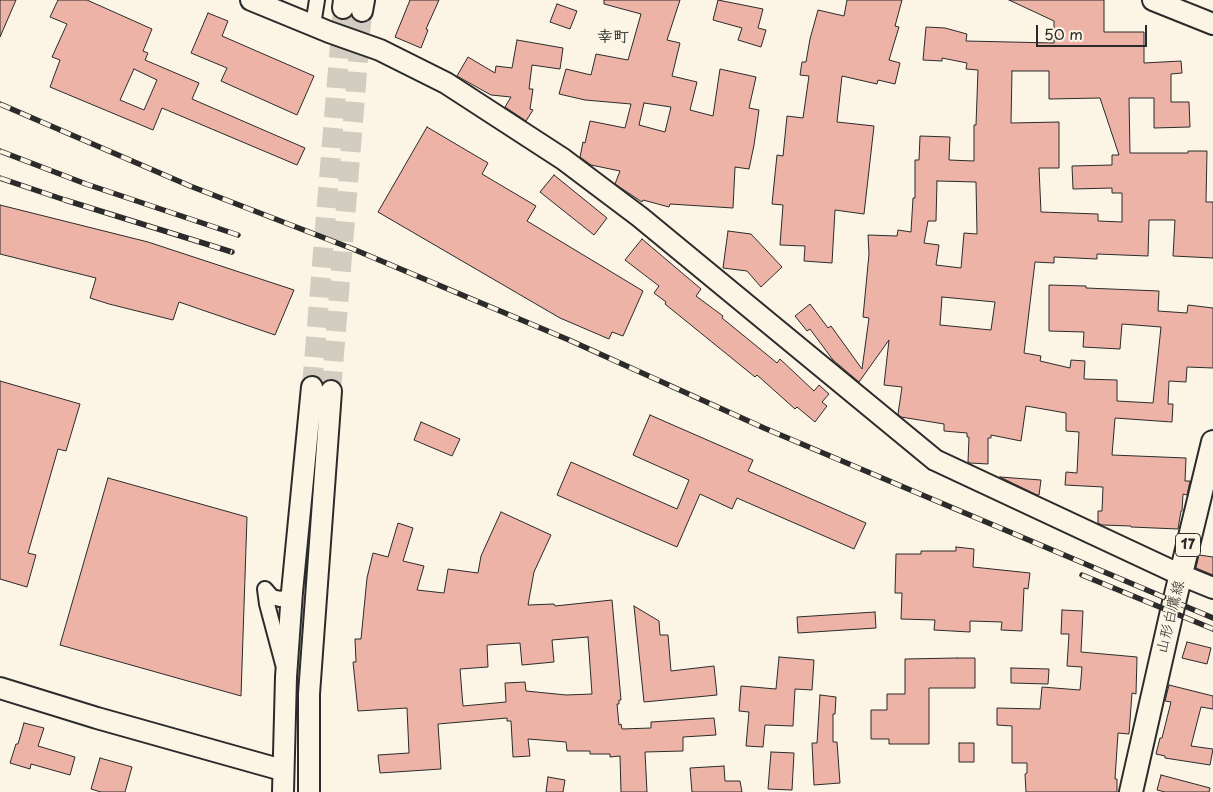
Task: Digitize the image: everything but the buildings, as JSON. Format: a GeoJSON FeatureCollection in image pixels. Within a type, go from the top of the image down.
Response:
{"type":"FeatureCollection","features":[{"type":"Feature","properties":{"kind":"main road","name":"山形白鷹線"},"geometry":{"type":"LineString","coordinates":[[1131,792],[1213,442]]}},
{"type":"Feature","properties":{"kind":"street"},"geometry":{"type":"LineString","coordinates":[[251,0],[329,32],[380,50],[446,83],[563,159],[647,223],[935,460],[1181,575],[1213,588]]}},
{"type":"Feature","properties":{"kind":"street"},"geometry":{"type":"LineString","coordinates":[[313,25],[317,0]]}},
{"type":"Feature","properties":{"kind":"street"},"geometry":{"type":"LineString","coordinates":[[1153,0],[1213,24]]}},
{"type":"Feature","properties":{"kind":"street"},"geometry":{"type":"LineString","coordinates":[[282,792],[286,677],[292,592],[321,389],[309,694],[309,792]]}},
{"type":"Feature","properties":{"kind":"street"},"geometry":{"type":"LineString","coordinates":[[0,688],[97,718],[282,770]]}},
{"type":"Feature","properties":{"kind":"tunnel"},"geometry":{"type":"LineString","coordinates":[[312,387],[343,8]]}},
{"type":"Feature","properties":{"kind":"tunnel"},"geometry":{"type":"LineString","coordinates":[[331,391],[362,11]]}},
{"type":"Feature","properties":{"kind":"railway"},"geometry":{"type":"LineString","coordinates":[[0,104],[190,186],[353,249],[569,340],[764,428],[1213,618]]}},
{"type":"Feature","properties":{"kind":"railway"},"geometry":{"type":"LineString","coordinates":[[0,151],[86,184],[238,235]]}},
{"type":"Feature","properties":{"kind":"railway"},"geometry":{"type":"LineString","coordinates":[[0,178],[232,252]]}},
{"type":"Feature","properties":{"kind":"railway"},"geometry":{"type":"LineString","coordinates":[[1082,575],[1213,629]]}},
{"type":"Feature","properties":{"kind":"district","name":"幸町"},"geometry":{"type":"Point","coordinates":[613,38]}}]}
